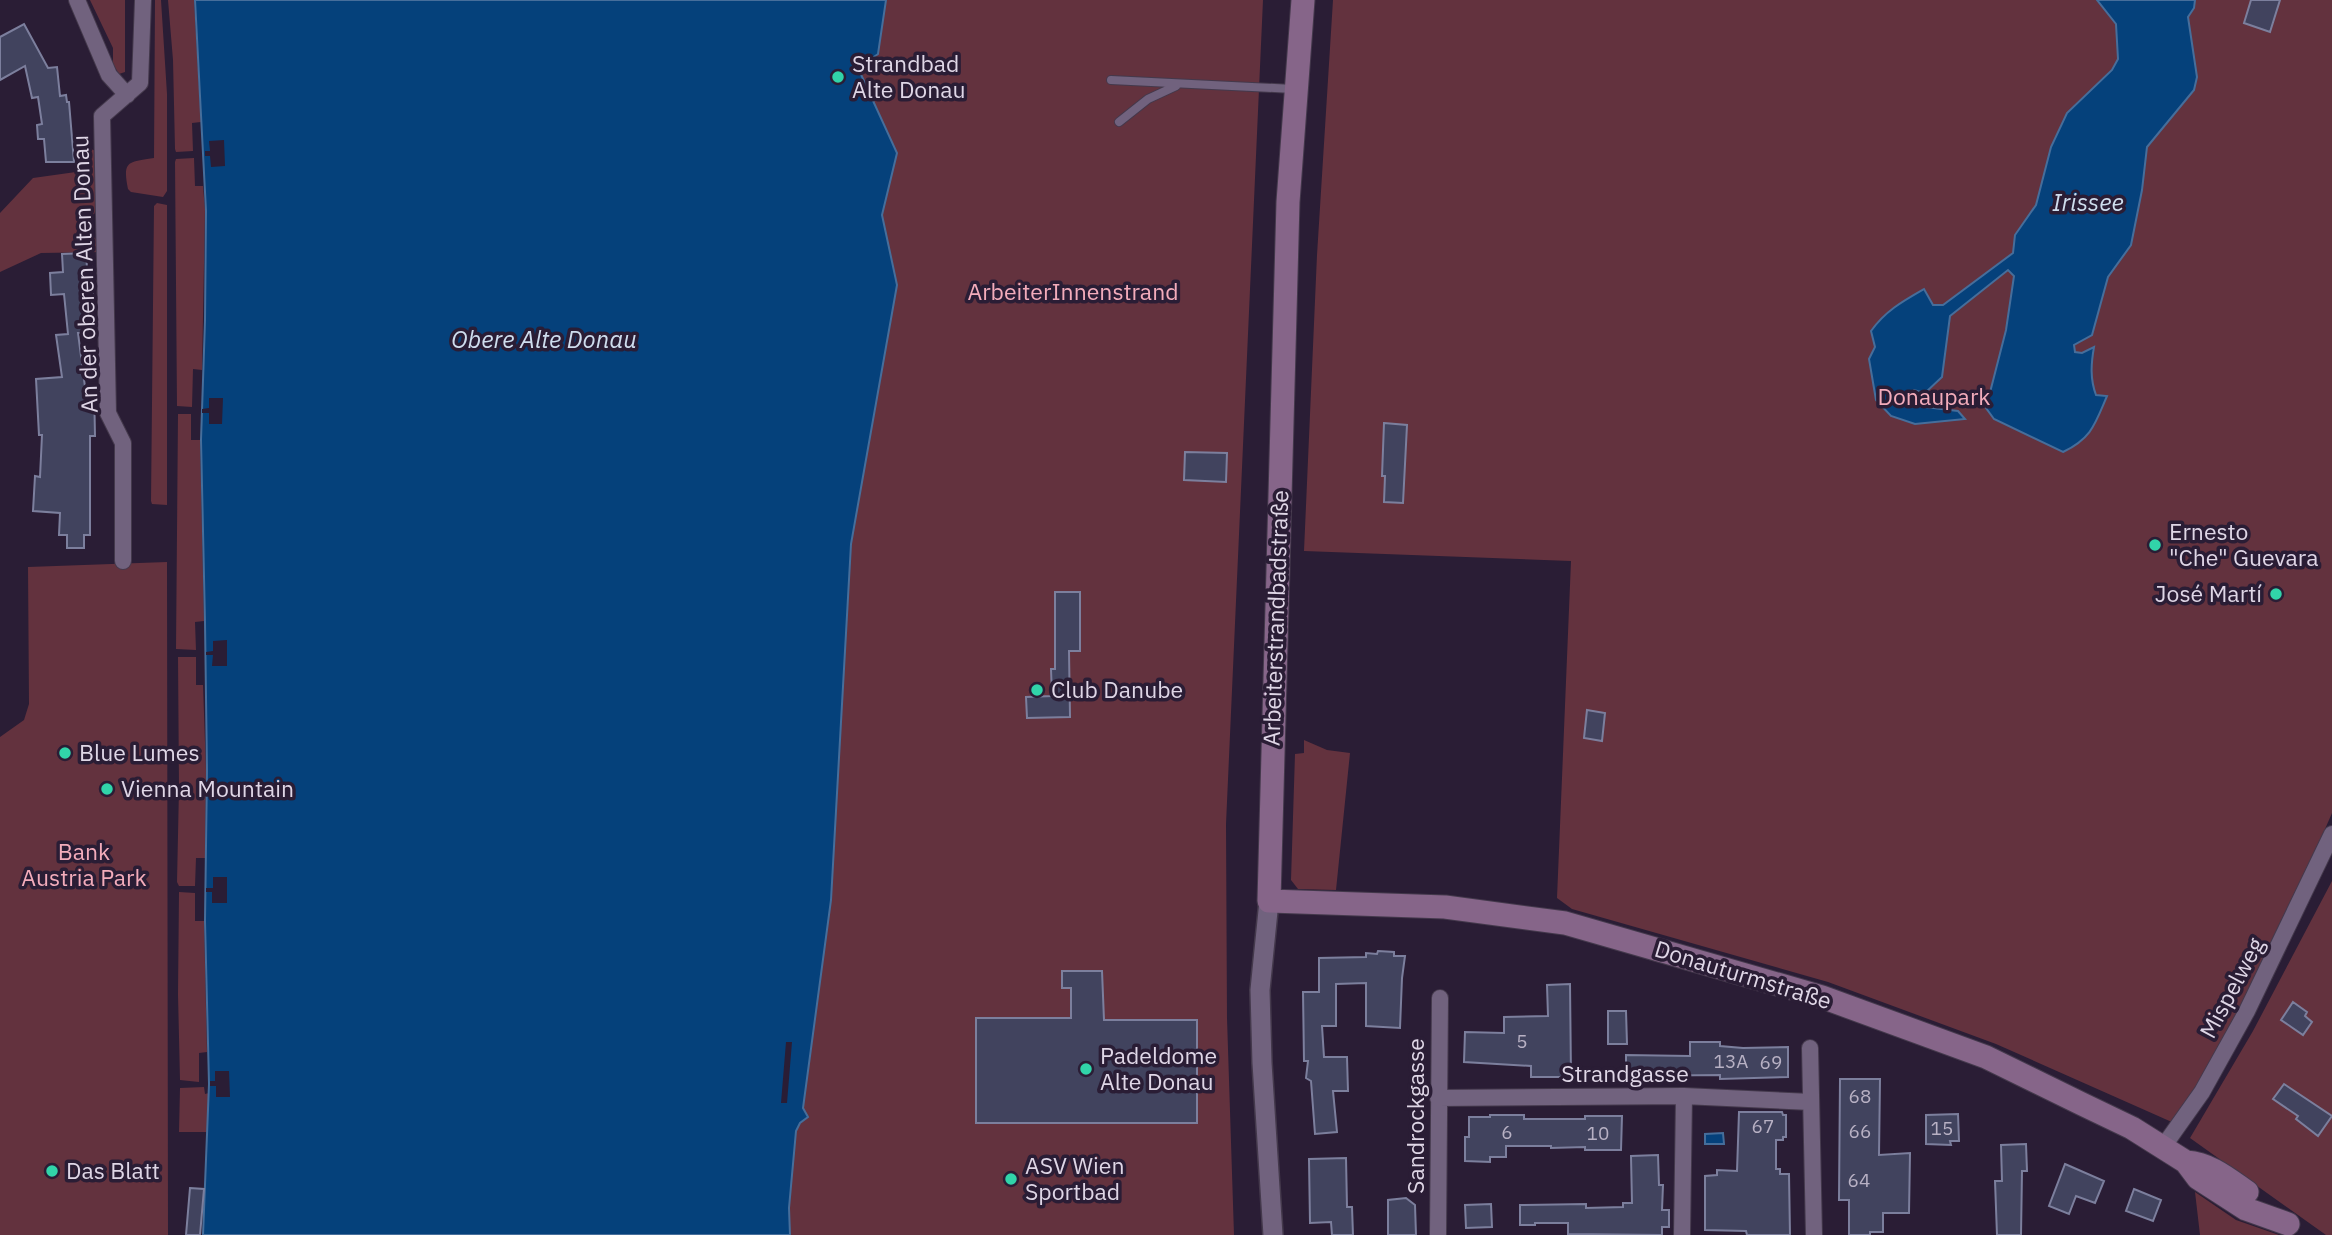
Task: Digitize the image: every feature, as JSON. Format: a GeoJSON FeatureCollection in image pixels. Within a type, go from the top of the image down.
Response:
{"type":"FeatureCollection","features":[{"type":"Feature","properties":{"kind":"main road","name":"Arbeiterstrandbadstraße"},"geometry":{"type":"LineString","coordinates":[[1269,901],[1287,216],[1303,0]]}},
{"type":"Feature","properties":{"kind":"main road","name":"Donauturmstraße"},"geometry":{"type":"LineString","coordinates":[[1269,901],[1446,907],[1565,923],[1822,997],[1986,1057],[2132,1128],[2186,1162],[2201,1163],[2217,1170],[2295,1230]]}},
{"type":"Feature","properties":{"kind":"street"},"geometry":{"type":"LineString","coordinates":[[76,0],[109,75],[127,95]]}},
{"type":"Feature","properties":{"kind":"street","name":"An der oberen Alten Donau"},"geometry":{"type":"LineString","coordinates":[[123,561],[123,443],[108,413],[102,116],[140,83],[143,0]]}},
{"type":"Feature","properties":{"kind":"street","name":"Mispelweg"},"geometry":{"type":"LineString","coordinates":[[2163,1147],[2202,1093],[2247,1011],[2330,839]]}},
{"type":"Feature","properties":{"kind":"street","name":"Arbeiterstrandbadstraße"},"geometry":{"type":"LineString","coordinates":[[1269,901],[1260,990],[1273,1235]]}},
{"type":"Feature","properties":{"kind":"street","name":"Sandrockgasse"},"geometry":{"type":"LineString","coordinates":[[1438,1235],[1440,998]]}},
{"type":"Feature","properties":{"kind":"street"},"geometry":{"type":"LineString","coordinates":[[1810,1048],[1814,1235]]}},
{"type":"Feature","properties":{"kind":"street"},"geometry":{"type":"LineString","coordinates":[[1682,1235],[1684,1096]]}},
{"type":"Feature","properties":{"kind":"street","name":"Strandgasse"},"geometry":{"type":"LineString","coordinates":[[1438,1098],[1684,1096],[1811,1102]]}},
{"type":"Feature","properties":{"kind":"lane"},"geometry":{"type":"LineString","coordinates":[[1111,80],[1296,89]]}},
{"type":"Feature","properties":{"kind":"lane"},"geometry":{"type":"LineString","coordinates":[[1119,122],[1148,99],[1178,84]]}},
{"type":"Feature","properties":{"kind":"green space"},"geometry":{"type":"Polygon","coordinates":[[[90,0],[125,0],[125,72],[119,74],[113,64],[113,48],[90,0]]]}},
{"type":"Feature","properties":{"kind":"green space"},"geometry":{"type":"Polygon","coordinates":[[[155,0],[161,0],[167,94],[167,191],[163,197],[131,192],[128,189],[126,172],[129,164],[133,162],[154,158],[155,0]]]}},
{"type":"Feature","properties":{"kind":"green space"},"geometry":{"type":"Polygon","coordinates":[[[168,0],[194,0],[201,122],[192,123],[193,151],[176,152],[175,149],[173,60],[168,0]]]}},
{"type":"Feature","properties":{"kind":"green space","name":"ArbeiterInnenstrand"},"geometry":{"type":"Polygon","coordinates":[[[563,0],[1263,0],[1226,824],[1227,1018],[1234,1235],[790,1235],[789,1208],[796,1131],[800,1123],[808,1117],[803,1108],[831,900],[851,544],[897,285],[882,215],[897,153],[563,0]]]}},
{"type":"Feature","properties":{"kind":"green space","name":"Donaupark"},"geometry":{"type":"Polygon","coordinates":[[[1333,0],[2332,0],[2332,813],[2249,1004],[2174,1123],[1996,1044],[1828,982],[1572,909],[1557,898],[1571,561],[1304,551],[1317,255],[1333,0]]]}},
{"type":"Feature","properties":{"kind":"green space"},"geometry":{"type":"Polygon","coordinates":[[[85,147],[102,153],[97,206],[91,223],[94,236],[103,252],[41,253],[0,272],[0,213],[33,178],[83,171],[85,147]]]}},
{"type":"Feature","properties":{"kind":"green space"},"geometry":{"type":"Polygon","coordinates":[[[194,158],[195,186],[203,186],[205,210],[202,370],[193,369],[192,407],[177,406],[175,162],[176,159],[194,158]]]}},
{"type":"Feature","properties":{"kind":"green space"},"geometry":{"type":"Polygon","coordinates":[[[157,203],[167,205],[167,505],[152,504],[151,501],[154,206],[157,203]]]}},
{"type":"Feature","properties":{"kind":"green space"},"geometry":{"type":"Polygon","coordinates":[[[178,414],[191,414],[191,440],[200,440],[204,621],[195,622],[196,650],[176,649],[178,414]]]}},
{"type":"Feature","properties":{"kind":"green space","name":"Bank Austria Park"},"geometry":{"type":"Polygon","coordinates":[[[167,562],[168,1235],[0,1235],[0,737],[24,720],[29,704],[28,567],[167,562]]]}},
{"type":"Feature","properties":{"kind":"green space"},"geometry":{"type":"Polygon","coordinates":[[[178,657],[196,657],[196,685],[203,685],[205,858],[196,858],[195,886],[179,886],[177,882],[178,657]]]}},
{"type":"Feature","properties":{"kind":"green space"},"geometry":{"type":"Polygon","coordinates":[[[1304,740],[1327,750],[1350,753],[1336,890],[1298,889],[1291,880],[1295,754],[1304,753],[1304,740]]]}},
{"type":"Feature","properties":{"kind":"green space"},"geometry":{"type":"Polygon","coordinates":[[[2332,881],[2332,1235],[2326,1235],[2190,1138],[2253,1031],[2332,881]]]}},
{"type":"Feature","properties":{"kind":"green space"},"geometry":{"type":"Polygon","coordinates":[[[179,892],[195,893],[195,921],[204,921],[207,1052],[199,1053],[199,1082],[180,1080],[179,892]]]}},
{"type":"Feature","properties":{"kind":"green space"},"geometry":{"type":"Polygon","coordinates":[[[204,1087],[205,1094],[209,1093],[208,1132],[179,1132],[180,1088],[204,1087]]]}},
{"type":"Feature","properties":{"kind":"green space"},"geometry":{"type":"Polygon","coordinates":[[[2195,1192],[2236,1220],[2279,1235],[2200,1235],[2195,1192]]]}},
{"type":"Feature","properties":{"kind":"water","name":"Obere Alte Donau"},"geometry":{"type":"Polygon","coordinates":[[[195,0],[886,0],[878,54],[858,68],[897,153],[882,215],[897,285],[851,544],[831,900],[803,1108],[808,1117],[800,1123],[796,1131],[789,1208],[790,1235],[203,1235],[209,1084],[201,440],[206,211],[195,0]]]}},
{"type":"Feature","properties":{"kind":"water","name":"Irissee"},"geometry":{"type":"Polygon","coordinates":[[[2097,0],[2195,0],[2194,8],[2188,17],[2197,77],[2194,90],[2147,147],[2131,245],[2108,277],[2092,335],[2074,345],[2075,352],[2082,353],[2094,347],[2094,389],[2096,395],[2107,396],[2095,422],[2087,436],[2063,452],[1994,419],[1986,408],[2006,330],[2014,276],[2008,270],[1950,316],[1942,377],[1925,393],[1914,390],[1906,396],[1909,405],[1958,411],[1965,419],[1915,424],[1891,416],[1876,400],[1869,359],[1875,347],[1871,331],[1888,312],[1924,289],[1933,305],[1943,305],[2013,253],[2015,235],[2036,205],[2051,147],[2067,113],[2112,70],[2118,59],[2116,24],[2097,0]]]}},
{"type":"Feature","properties":{"kind":"water"},"geometry":{"type":"Polygon","coordinates":[[[1723,1133],[1724,1144],[1705,1144],[1705,1134],[1723,1133]]]}},
{"type":"Feature","properties":{"kind":"pier"},"geometry":{"type":"Polygon","coordinates":[[[224,140],[225,166],[211,167],[210,156],[205,156],[205,151],[210,151],[209,141],[224,140]]]}},
{"type":"Feature","properties":{"kind":"pier"},"geometry":{"type":"Polygon","coordinates":[[[209,398],[223,398],[222,424],[209,424],[209,413],[202,413],[202,409],[209,408],[209,398]]]}},
{"type":"Feature","properties":{"kind":"pier"},"geometry":{"type":"Polygon","coordinates":[[[227,640],[227,666],[212,666],[213,655],[206,655],[206,652],[213,651],[213,641],[227,640]]]}},
{"type":"Feature","properties":{"kind":"pier"},"geometry":{"type":"Polygon","coordinates":[[[213,877],[227,877],[227,903],[212,903],[212,892],[206,892],[206,888],[213,888],[213,877]]]}},
{"type":"Feature","properties":{"kind":"pier"},"geometry":{"type":"Polygon","coordinates":[[[786,1042],[792,1042],[787,1103],[781,1103],[786,1042]]]}},
{"type":"Feature","properties":{"kind":"pier"},"geometry":{"type":"Polygon","coordinates":[[[215,1071],[229,1071],[230,1097],[216,1097],[216,1086],[210,1086],[210,1081],[215,1081],[215,1071]]]}},
{"type":"Feature","properties":{"kind":"building"},"geometry":{"type":"Polygon","coordinates":[[[2251,0],[2280,0],[2270,32],[2244,23],[2251,0]]]}},
{"type":"Feature","properties":{"kind":"building"},"geometry":{"type":"Polygon","coordinates":[[[24,24],[48,68],[57,67],[60,96],[66,95],[69,102],[74,162],[46,162],[44,139],[38,139],[37,125],[42,124],[38,97],[32,98],[25,66],[0,80],[0,37],[24,24]]]}},
{"type":"Feature","properties":{"kind":"building"},"geometry":{"type":"Polygon","coordinates":[[[86,253],[87,268],[92,267],[93,293],[85,293],[87,333],[78,333],[85,387],[94,386],[95,436],[90,436],[90,535],[84,535],[84,548],[67,548],[67,535],[59,535],[60,513],[33,511],[35,476],[40,477],[42,435],[39,435],[36,379],[62,377],[56,335],[68,334],[64,294],[51,295],[50,273],[63,272],[62,254],[86,253]]]}},
{"type":"Feature","properties":{"kind":"building"},"geometry":{"type":"Polygon","coordinates":[[[1384,423],[1407,425],[1403,503],[1384,502],[1384,423]]]}},
{"type":"Feature","properties":{"kind":"building"},"geometry":{"type":"Polygon","coordinates":[[[1185,452],[1227,453],[1226,482],[1184,480],[1185,452]]]}},
{"type":"Feature","properties":{"kind":"building"},"geometry":{"type":"Polygon","coordinates":[[[1055,592],[1080,592],[1080,651],[1069,651],[1070,717],[1027,718],[1026,697],[1052,696],[1051,669],[1055,669],[1055,592]]]}},
{"type":"Feature","properties":{"kind":"building"},"geometry":{"type":"Polygon","coordinates":[[[1587,710],[1605,713],[1602,741],[1584,738],[1587,710]]]}},
{"type":"Feature","properties":{"kind":"building"},"geometry":{"type":"Polygon","coordinates":[[[1378,951],[1405,956],[1400,1028],[1366,1026],[1366,983],[1336,984],[1336,1026],[1322,1026],[1324,1057],[1347,1057],[1348,1091],[1333,1091],[1337,1132],[1315,1134],[1311,1081],[1306,1078],[1308,1061],[1304,1061],[1303,992],[1319,992],[1319,958],[1366,957],[1366,953],[1377,954],[1378,951]]]}},
{"type":"Feature","properties":{"kind":"building","name":"Padeldome Alte Donau"},"geometry":{"type":"Polygon","coordinates":[[[1062,971],[1102,971],[1104,1020],[1197,1020],[1197,1123],[976,1123],[976,1018],[1071,1018],[1071,988],[1062,988],[1062,971]]]}},
{"type":"Feature","properties":{"kind":"building"},"geometry":{"type":"Polygon","coordinates":[[[1570,984],[1571,1077],[1531,1077],[1531,1066],[1464,1062],[1465,1032],[1504,1033],[1504,1017],[1548,1016],[1547,985],[1570,984]]]}},
{"type":"Feature","properties":{"kind":"building"},"geometry":{"type":"Polygon","coordinates":[[[2293,1002],[2307,1012],[2305,1016],[2312,1022],[2303,1035],[2281,1020],[2293,1002]]]}},
{"type":"Feature","properties":{"kind":"building"},"geometry":{"type":"Polygon","coordinates":[[[1608,1011],[1626,1011],[1627,1044],[1608,1044],[1608,1011]]]}},
{"type":"Feature","properties":{"kind":"building"},"geometry":{"type":"Polygon","coordinates":[[[1690,1042],[1720,1042],[1720,1046],[1743,1048],[1788,1047],[1788,1077],[1720,1079],[1720,1075],[1626,1076],[1626,1055],[1690,1056],[1690,1042]]]}},
{"type":"Feature","properties":{"kind":"building"},"geometry":{"type":"Polygon","coordinates":[[[1840,1079],[1880,1079],[1879,1155],[1910,1153],[1909,1213],[1883,1213],[1883,1232],[1849,1235],[1849,1200],[1839,1200],[1840,1079]]]}},
{"type":"Feature","properties":{"kind":"building"},"geometry":{"type":"Polygon","coordinates":[[[2284,1084],[2332,1116],[2318,1136],[2296,1119],[2298,1116],[2273,1099],[2284,1084]]]}},
{"type":"Feature","properties":{"kind":"building"},"geometry":{"type":"Polygon","coordinates":[[[1739,1112],[1782,1112],[1786,1115],[1786,1137],[1776,1140],[1776,1169],[1780,1169],[1780,1174],[1789,1174],[1790,1235],[1747,1235],[1746,1231],[1705,1230],[1705,1176],[1717,1175],[1717,1170],[1737,1171],[1739,1112]]]}},
{"type":"Feature","properties":{"kind":"building"},"geometry":{"type":"Polygon","coordinates":[[[1958,1114],[1959,1141],[1950,1141],[1951,1145],[1926,1144],[1926,1115],[1958,1114]]]}},
{"type":"Feature","properties":{"kind":"building"},"geometry":{"type":"Polygon","coordinates":[[[1524,1115],[1524,1119],[1622,1116],[1621,1150],[1506,1146],[1506,1157],[1490,1157],[1490,1162],[1465,1161],[1465,1137],[1469,1137],[1469,1117],[1524,1115]]]}},
{"type":"Feature","properties":{"kind":"building"},"geometry":{"type":"Polygon","coordinates":[[[2026,1144],[2027,1171],[2022,1171],[2021,1235],[1997,1235],[1995,1181],[2002,1181],[2001,1145],[2026,1144]]]}},
{"type":"Feature","properties":{"kind":"building"},"geometry":{"type":"Polygon","coordinates":[[[1658,1155],[1659,1185],[1663,1185],[1662,1210],[1669,1210],[1669,1227],[1662,1227],[1662,1235],[1568,1234],[1568,1223],[1520,1225],[1520,1205],[1586,1204],[1586,1208],[1623,1207],[1623,1203],[1632,1203],[1631,1156],[1658,1155]]]}},
{"type":"Feature","properties":{"kind":"building"},"geometry":{"type":"Polygon","coordinates":[[[1346,1158],[1347,1207],[1352,1207],[1353,1235],[1332,1235],[1331,1222],[1310,1223],[1309,1159],[1346,1158]]]}},
{"type":"Feature","properties":{"kind":"building"},"geometry":{"type":"Polygon","coordinates":[[[2065,1164],[2104,1181],[2095,1203],[2076,1196],[2069,1214],[2049,1206],[2065,1164]]]}},
{"type":"Feature","properties":{"kind":"building"},"geometry":{"type":"Polygon","coordinates":[[[190,1188],[204,1189],[200,1235],[186,1235],[190,1188]]]}},
{"type":"Feature","properties":{"kind":"building"},"geometry":{"type":"Polygon","coordinates":[[[2134,1189],[2161,1200],[2153,1221],[2126,1211],[2134,1189]]]}},
{"type":"Feature","properties":{"kind":"building"},"geometry":{"type":"Polygon","coordinates":[[[1406,1198],[1415,1205],[1416,1235],[1388,1235],[1388,1200],[1406,1198]]]}},
{"type":"Feature","properties":{"kind":"building"},"geometry":{"type":"Polygon","coordinates":[[[1491,1204],[1492,1227],[1466,1228],[1465,1205],[1491,1204]]]}},
{"type":"Feature","properties":{"kind":"place","name":"Strandbad Alte Donau"},"geometry":{"type":"Point","coordinates":[838,77]}},
{"type":"Feature","properties":{"kind":"place","name":"Ernesto \"Che\" Guevara"},"geometry":{"type":"Point","coordinates":[2155,545]}},
{"type":"Feature","properties":{"kind":"place","name":"José Martí"},"geometry":{"type":"Point","coordinates":[2276,594]}},
{"type":"Feature","properties":{"kind":"place","name":"Club Danube"},"geometry":{"type":"Point","coordinates":[1037,690]}},
{"type":"Feature","properties":{"kind":"place","name":"Blue Lumes"},"geometry":{"type":"Point","coordinates":[65,753]}},
{"type":"Feature","properties":{"kind":"place","name":"Vienna Mountain"},"geometry":{"type":"Point","coordinates":[107,789]}},
{"type":"Feature","properties":{"kind":"place","name":"Padeldome Alte Donau"},"geometry":{"type":"Point","coordinates":[1086,1069]}},
{"type":"Feature","properties":{"kind":"place","name":"Das Blatt"},"geometry":{"type":"Point","coordinates":[52,1171]}},
{"type":"Feature","properties":{"kind":"place","name":"ASV Wien Sportbad"},"geometry":{"type":"Point","coordinates":[1011,1179]}}]}
